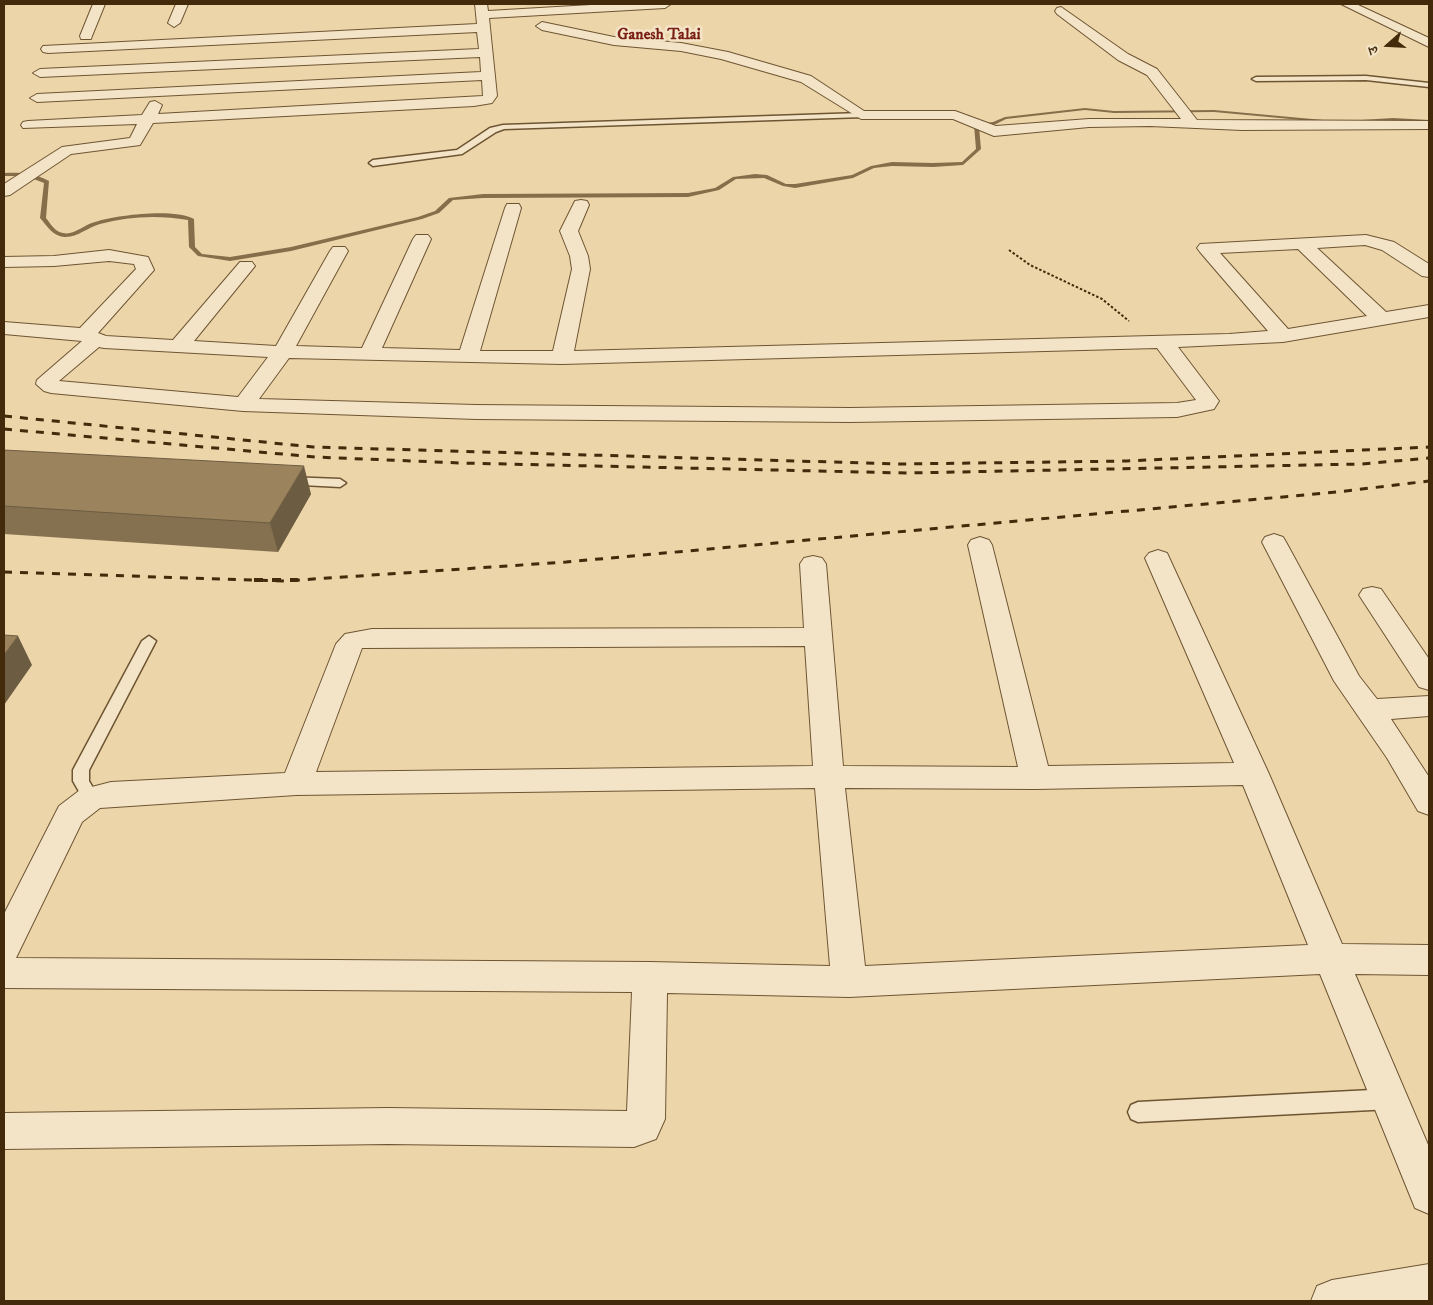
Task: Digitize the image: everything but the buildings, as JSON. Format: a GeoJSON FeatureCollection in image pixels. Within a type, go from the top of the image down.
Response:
{"type":"FeatureCollection","features":[{"type":"Feature","properties":{"kind":"street"},"geometry":{"type":"LineString","coordinates":[[86,36],[99,4]]}},
{"type":"Feature","properties":{"kind":"street"},"geometry":{"type":"LineString","coordinates":[[174,23],[182,4]]}},
{"type":"Feature","properties":{"kind":"street"},"geometry":{"type":"LineString","coordinates":[[48,49],[189,36],[665,4]]}},
{"type":"Feature","properties":{"kind":"street"},"geometry":{"type":"LineString","coordinates":[[1331,4],[1349,4],[1429,43]]}},
{"type":"Feature","properties":{"kind":"street"},"geometry":{"type":"LineString","coordinates":[[1063,9],[1124,57],[1152,72],[1188,118]]}},
{"type":"Feature","properties":{"kind":"street"},"geometry":{"type":"LineString","coordinates":[[28,125],[487,100],[490,96],[481,16]]}},
{"type":"Feature","properties":{"kind":"street"},"geometry":{"type":"LineString","coordinates":[[542,26],[614,41],[681,47],[723,55],[806,80],[861,114],[951,114],[1000,132],[1082,123],[1188,118],[1364,127],[1429,125]]}},
{"type":"Feature","properties":{"kind":"street"},"geometry":{"type":"LineString","coordinates":[[4,191],[72,148],[132,143],[162,92],[189,36]]}},
{"type":"Feature","properties":{"kind":"street"},"geometry":{"type":"LineString","coordinates":[[40,73],[485,53]]}},
{"type":"Feature","properties":{"kind":"street"},"geometry":{"type":"LineString","coordinates":[[37,98],[487,76]]}},
{"type":"Feature","properties":{"kind":"street"},"geometry":{"type":"LineString","coordinates":[[562,358],[581,269],[579,256],[569,231],[581,205]]}},
{"type":"Feature","properties":{"kind":"street"},"geometry":{"type":"LineString","coordinates":[[468,357],[513,208]]}},
{"type":"Feature","properties":{"kind":"street"},"geometry":{"type":"LineString","coordinates":[[369,355],[422,239]]}},
{"type":"Feature","properties":{"kind":"street"},"geometry":{"type":"LineString","coordinates":[[1283,336],[1206,248],[1366,240],[1379,242],[1429,272]]}},
{"type":"Feature","properties":{"kind":"street"},"geometry":{"type":"LineString","coordinates":[[1302,243],[1382,319]]}},
{"type":"Feature","properties":{"kind":"street"},"geometry":{"type":"LineString","coordinates":[[243,405],[283,352],[339,251]]}},
{"type":"Feature","properties":{"kind":"street"},"geometry":{"type":"LineString","coordinates":[[4,262],[52,261],[95,256],[127,257],[142,261],[145,270],[90,338],[48,380],[47,384],[51,387],[243,405],[495,412],[850,415],[1177,410],[1206,404],[1208,401],[1204,395],[1157,343]]}},
{"type":"Feature","properties":{"kind":"street"},"geometry":{"type":"LineString","coordinates":[[179,346],[246,266]]}},
{"type":"Feature","properties":{"kind":"street"},"geometry":{"type":"LineString","coordinates":[[4,328],[179,346],[283,352],[562,358],[1157,343],[1283,336],[1429,311]]}},
{"type":"Feature","properties":{"kind":"street"},"geometry":{"type":"LineString","coordinates":[[1274,542],[1348,681],[1425,789]]}},
{"type":"Feature","properties":{"kind":"street"},"geometry":{"type":"LineString","coordinates":[[980,545],[1036,778]]}},
{"type":"Feature","properties":{"kind":"street"},"geometry":{"type":"LineString","coordinates":[[1158,558],[1254,774],[1333,959],[1429,1194]]}},
{"type":"Feature","properties":{"kind":"street"},"geometry":{"type":"LineString","coordinates":[[813,564],[830,777],[850,982]]}},
{"type":"Feature","properties":{"kind":"street"},"geometry":{"type":"LineString","coordinates":[[1372,595],[1429,680]]}},
{"type":"Feature","properties":{"kind":"street"},"geometry":{"type":"LineString","coordinates":[[296,784],[350,644],[355,640],[372,638],[819,637]]}},
{"type":"Feature","properties":{"kind":"street"},"geometry":{"type":"LineString","coordinates":[[1369,710],[1429,706]]}},
{"type":"Feature","properties":{"kind":"street"},"geometry":{"type":"LineString","coordinates":[[4,948],[70,814],[91,798],[111,794],[296,784],[830,777],[1036,778],[1254,774]]}},
{"type":"Feature","properties":{"kind":"street"},"geometry":{"type":"LineString","coordinates":[[4,973],[650,977],[850,982],[1333,959],[1429,960]]}},
{"type":"Feature","properties":{"kind":"street"},"geometry":{"type":"LineString","coordinates":[[4,1131],[388,1126],[634,1129],[642,1126],[646,1119],[650,977]]}},
{"type":"Feature","properties":{"kind":"street"},"geometry":{"type":"LineString","coordinates":[[1332,1301],[1429,1285]]}},
{"type":"Feature","properties":{"kind":"lane"},"geometry":{"type":"LineString","coordinates":[[1256,79],[1366,78],[1429,85]]}},
{"type":"Feature","properties":{"kind":"lane"},"geometry":{"type":"LineString","coordinates":[[373,163],[458,152],[493,130],[503,127],[861,114]]}},
{"type":"Feature","properties":{"kind":"lane"},"geometry":{"type":"LineString","coordinates":[[270,481],[340,483]]}},
{"type":"Feature","properties":{"kind":"lane"},"geometry":{"type":"LineString","coordinates":[[91,798],[81,781],[81,770],[149,641]]}},
{"type":"Feature","properties":{"kind":"lane"},"geometry":{"type":"LineString","coordinates":[[1138,1112],[1391,1099]]}},
{"type":"Feature","properties":{"kind":"path"},"geometry":{"type":"LineString","coordinates":[[1008,250],[1030,265],[1102,299],[1157,343]]}},
{"type":"Feature","properties":{"kind":"waterway"},"geometry":{"type":"LineString","coordinates":[[4,175],[26,175],[37,177],[47,182],[43,218],[54,231],[60,234],[72,234],[92,224],[119,218],[144,216],[180,217],[191,219],[192,247],[200,255],[230,259],[291,249],[420,218],[437,212],[451,199],[483,196],[688,195],[717,189],[735,178],[765,176],[785,185],[795,186],[853,176],[873,167],[892,164],[933,165],[963,163],[979,149],[976,126],[994,123],[1005,118],[1085,109],[1114,112],[1214,111],[1323,121]]}},
{"type":"Feature","properties":{"kind":"waterway"},"geometry":{"type":"LineString","coordinates":[[1361,121],[1393,119],[1429,121]]}},
{"type":"Feature","properties":{"kind":"railway"},"geometry":{"type":"LineString","coordinates":[[4,416],[313,447],[901,464],[1127,461],[1429,447]]}},
{"type":"Feature","properties":{"kind":"railway"},"geometry":{"type":"LineString","coordinates":[[4,429],[315,457],[461,463],[907,473],[1362,464],[1429,458]]}},
{"type":"Feature","properties":{"kind":"railway"},"geometry":{"type":"LineString","coordinates":[[4,572],[284,581],[566,562],[1337,492],[1429,481]]}},
{"type":"Feature","properties":{"kind":"railway"},"geometry":{"type":"LineString","coordinates":[[254,580],[298,580]]}},
{"type":"Feature","properties":{"kind":"district","name":"Ganesh Talai"},"geometry":{"type":"Point","coordinates":[659,36]}}]}
